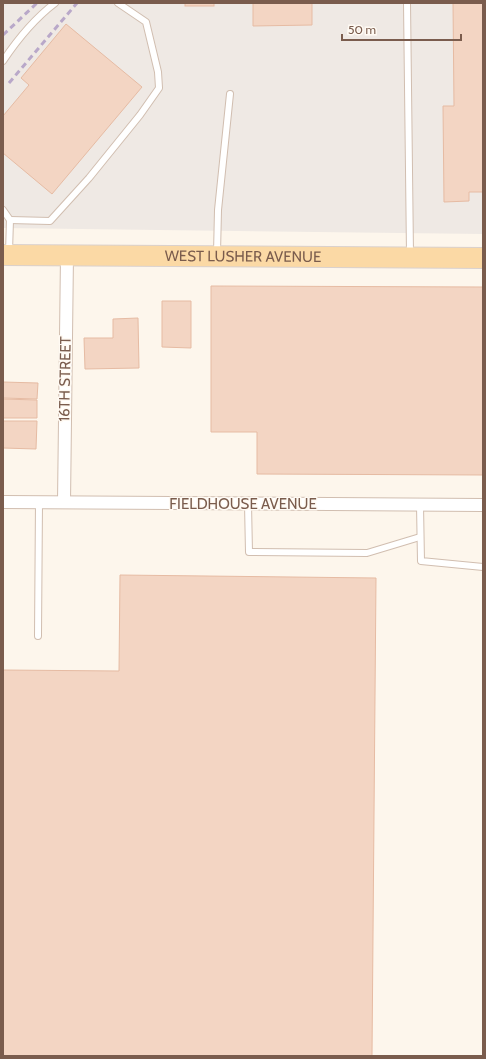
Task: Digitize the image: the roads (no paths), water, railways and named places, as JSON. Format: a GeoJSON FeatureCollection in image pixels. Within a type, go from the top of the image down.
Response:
{"type":"FeatureCollection","features":[{"type":"Feature","properties":{"kind":"main road","name":"WEST LUSHER AVENUE"},"geometry":{"type":"LineString","coordinates":[[6,256],[67,255],[483,258]]}},
{"type":"Feature","properties":{"kind":"street","name":"16TH STREET"},"geometry":{"type":"LineString","coordinates":[[64,502],[67,255]]}},
{"type":"Feature","properties":{"kind":"street","name":"FIELDHOUSE AVENUE"},"geometry":{"type":"LineString","coordinates":[[3,502],[483,506]]}},
{"type":"Feature","properties":{"kind":"lane"},"geometry":{"type":"LineString","coordinates":[[3,61],[43,12],[55,3]]}},
{"type":"Feature","properties":{"kind":"lane"},"geometry":{"type":"LineString","coordinates":[[10,220],[50,221],[89,178],[140,115],[159,88],[158,72],[146,22],[118,3]]}},
{"type":"Feature","properties":{"kind":"lane"},"geometry":{"type":"LineString","coordinates":[[407,3],[410,258]]}},
{"type":"Feature","properties":{"kind":"lane"},"geometry":{"type":"LineString","coordinates":[[217,256],[218,210],[230,94]]}},
{"type":"Feature","properties":{"kind":"lane"},"geometry":{"type":"LineString","coordinates":[[3,210],[10,220],[6,256]]}},
{"type":"Feature","properties":{"kind":"lane"},"geometry":{"type":"LineString","coordinates":[[38,636],[39,502]]}},
{"type":"Feature","properties":{"kind":"lane"},"geometry":{"type":"LineString","coordinates":[[248,504],[249,552],[367,553],[420,537]]}},
{"type":"Feature","properties":{"kind":"lane"},"geometry":{"type":"LineString","coordinates":[[420,505],[421,562],[483,566]]}},
{"type":"Feature","properties":{"kind":"railway"},"geometry":{"type":"LineString","coordinates":[[3,35],[37,3]]}},
{"type":"Feature","properties":{"kind":"railway"},"geometry":{"type":"LineString","coordinates":[[9,83],[77,3]]}}]}
